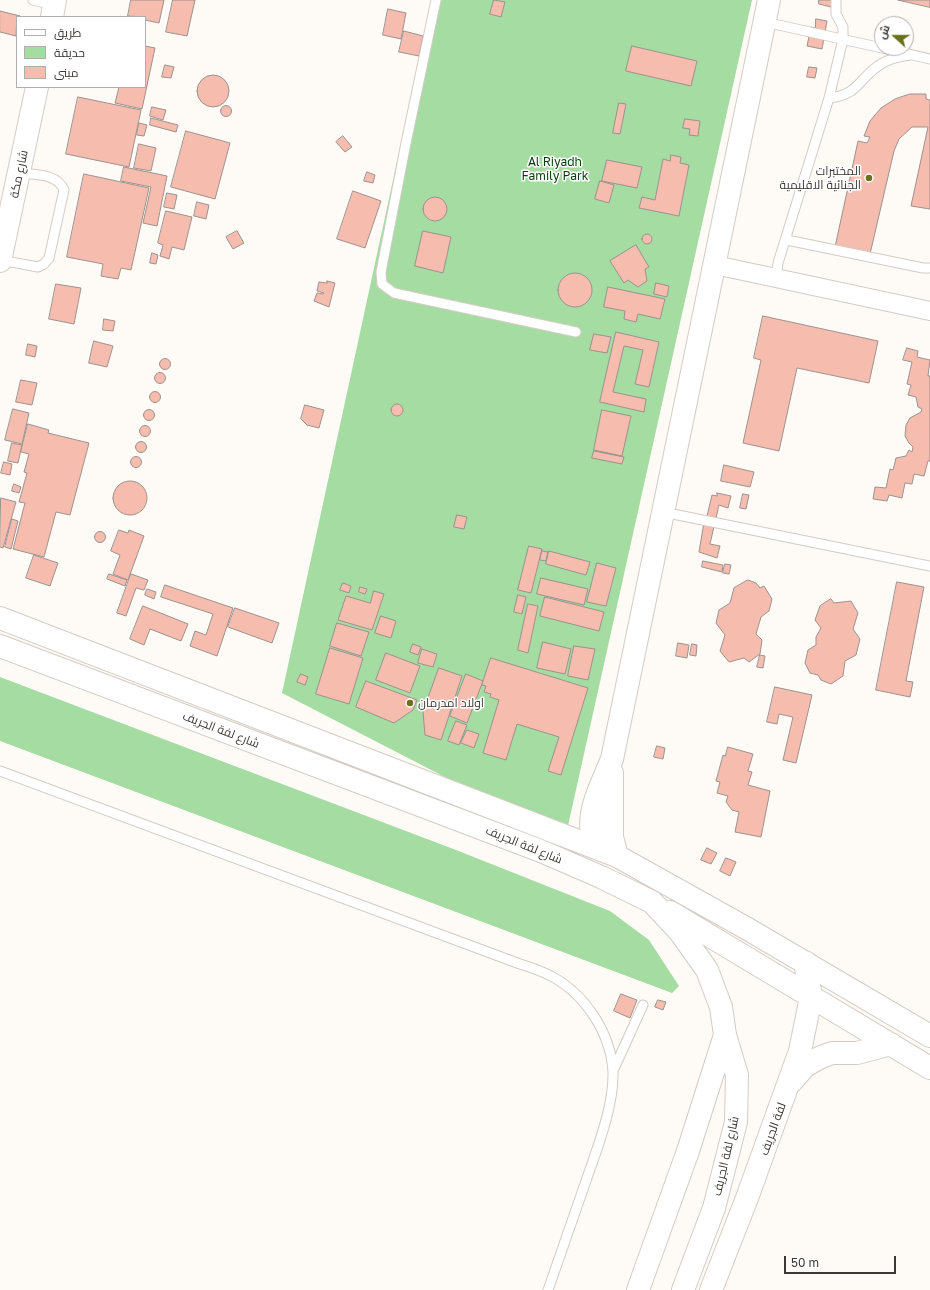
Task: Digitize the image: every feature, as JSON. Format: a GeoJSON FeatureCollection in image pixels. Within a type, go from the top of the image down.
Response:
{"type":"FeatureCollection","features":[{"type":"Feature","properties":{"kind":"main road"},"geometry":{"type":"LineString","coordinates":[[596,847],[592,839],[590,824],[591,812],[612,759],[770,0]]}},
{"type":"Feature","properties":{"kind":"main road","name":"شارع مكة"},"geometry":{"type":"LineString","coordinates":[[0,260],[37,88]]}},
{"type":"Feature","properties":{"kind":"main road","name":"شارع لفة الجريف"},"geometry":{"type":"LineString","coordinates":[[0,618],[617,856],[804,962],[930,1036]]}},
{"type":"Feature","properties":{"kind":"main road","name":"شارع لفة الجريف"},"geometry":{"type":"LineString","coordinates":[[0,646],[541,851],[601,877],[652,902],[680,932],[707,970],[720,1007],[725,1035],[737,1075],[736,1122],[714,1208],[683,1290]]}},
{"type":"Feature","properties":{"kind":"main road"},"geometry":{"type":"LineString","coordinates":[[612,759],[612,837],[617,856]]}},
{"type":"Feature","properties":{"kind":"main road"},"geometry":{"type":"LineString","coordinates":[[652,902],[930,1068]]}},
{"type":"Feature","properties":{"kind":"main road","name":"لفة الجريف"},"geometry":{"type":"LineString","coordinates":[[711,1290],[800,1051],[811,997],[804,962]]}},
{"type":"Feature","properties":{"kind":"main road"},"geometry":{"type":"LineString","coordinates":[[638,1290],[688,1151],[725,1035]]}},
{"type":"Feature","properties":{"kind":"main road"},"geometry":{"type":"LineString","coordinates":[[788,1086],[805,1066],[821,1057],[832,1053],[857,1053],[891,1044]]}},
{"type":"Feature","properties":{"kind":"street"},"geometry":{"type":"LineString","coordinates":[[715,265],[930,310]]}},
{"type":"Feature","properties":{"kind":"lane"},"geometry":{"type":"LineString","coordinates":[[33,0],[54,7]]}},
{"type":"Feature","properties":{"kind":"lane"},"geometry":{"type":"LineString","coordinates":[[436,0],[404,150],[381,272],[382,284],[394,293],[576,332]]}},
{"type":"Feature","properties":{"kind":"lane"},"geometry":{"type":"LineString","coordinates":[[776,278],[778,263],[787,240],[829,98],[843,39],[843,27],[836,14],[836,0]]}},
{"type":"Feature","properties":{"kind":"lane"},"geometry":{"type":"LineString","coordinates":[[765,22],[874,46]]}},
{"type":"Feature","properties":{"kind":"lane"},"geometry":{"type":"LineString","coordinates":[[914,55],[930,59]]}},
{"type":"Feature","properties":{"kind":"lane"},"geometry":{"type":"LineString","coordinates":[[829,98],[844,96],[853,91],[877,67],[887,61],[904,56]]}},
{"type":"Feature","properties":{"kind":"lane"},"geometry":{"type":"LineString","coordinates":[[0,260],[38,267],[44,264],[49,258],[64,190],[61,183],[54,178],[19,173]]}},
{"type":"Feature","properties":{"kind":"lane"},"geometry":{"type":"LineString","coordinates":[[787,240],[923,268],[930,268]]}},
{"type":"Feature","properties":{"kind":"lane"},"geometry":{"type":"LineString","coordinates":[[663,512],[930,566]]}},
{"type":"Feature","properties":{"kind":"lane"},"geometry":{"type":"LineString","coordinates":[[0,771],[551,976],[568,988],[595,1017],[604,1035],[612,1072],[611,1092],[599,1141],[548,1290]]}},
{"type":"Feature","properties":{"kind":"lane"},"geometry":{"type":"LineString","coordinates":[[612,1072],[643,1005]]}},
{"type":"Feature","properties":{"kind":"green space","name":"Al Riyadh Family Park"},"geometry":{"type":"Polygon","coordinates":[[[432,0],[752,0],[565,839],[282,693],[432,0]]]}},
{"type":"Feature","properties":{"kind":"green space"},"geometry":{"type":"Polygon","coordinates":[[[0,677],[456,850],[610,911],[649,940],[679,986],[672,993],[0,741],[0,677]]]}},
{"type":"Feature","properties":{"kind":"building"},"geometry":{"type":"Polygon","coordinates":[[[131,0],[164,0],[159,23],[146,20],[146,16],[128,16],[131,0]]]}},
{"type":"Feature","properties":{"kind":"building"},"geometry":{"type":"Polygon","coordinates":[[[173,0],[195,0],[187,36],[166,32],[173,0]]]}},
{"type":"Feature","properties":{"kind":"building"},"geometry":{"type":"Polygon","coordinates":[[[494,0],[505,2],[501,17],[490,14],[494,0]]]}},
{"type":"Feature","properties":{"kind":"building"},"geometry":{"type":"Polygon","coordinates":[[[819,0],[833,0],[831,7],[819,4],[819,0]]]}},
{"type":"Feature","properties":{"kind":"building"},"geometry":{"type":"Polygon","coordinates":[[[898,0],[930,0],[930,7],[898,0]]]}},
{"type":"Feature","properties":{"kind":"building"},"geometry":{"type":"Polygon","coordinates":[[[388,9],[406,13],[401,39],[383,35],[388,9]]]}},
{"type":"Feature","properties":{"kind":"building"},"geometry":{"type":"Polygon","coordinates":[[[0,11],[20,16],[16,16],[16,36],[0,32],[0,11]]]}},
{"type":"Feature","properties":{"kind":"building"},"geometry":{"type":"Polygon","coordinates":[[[816,19],[827,21],[822,49],[807,46],[811,27],[815,28],[816,19]]]}},
{"type":"Feature","properties":{"kind":"building"},"geometry":{"type":"Polygon","coordinates":[[[404,31],[423,36],[419,56],[399,52],[404,31]]]}},
{"type":"Feature","properties":{"kind":"building"},"geometry":{"type":"Polygon","coordinates":[[[146,46],[155,48],[142,109],[115,103],[119,88],[146,88],[146,46]]]}},
{"type":"Feature","properties":{"kind":"building"},"geometry":{"type":"Polygon","coordinates":[[[632,46],[697,61],[691,86],[626,71],[632,46]]]}},
{"type":"Feature","properties":{"kind":"building"},"geometry":{"type":"Polygon","coordinates":[[[165,65],[174,67],[171,78],[162,77],[165,65]]]}},
{"type":"Feature","properties":{"kind":"building"},"geometry":{"type":"Polygon","coordinates":[[[809,67],[817,68],[815,78],[807,77],[809,67]]]}},
{"type":"Feature","properties":{"kind":"building"},"geometry":{"type":"Polygon","coordinates":[[[210,75],[216,75],[225,79],[229,91],[225,103],[216,107],[210,107],[201,103],[197,94],[197,88],[201,79],[210,75]]]}},
{"type":"Feature","properties":{"kind":"building","name":"المختبرات الجنائية الاقليمية"},"geometry":{"type":"Polygon","coordinates":[[[910,94],[926,94],[926,99],[930,100],[930,209],[911,206],[928,127],[912,127],[899,139],[894,151],[870,254],[835,247],[858,141],[867,143],[870,137],[864,136],[870,121],[881,108],[895,99],[910,94]]]}},
{"type":"Feature","properties":{"kind":"building"},"geometry":{"type":"Polygon","coordinates":[[[78,97],[141,110],[129,167],[66,154],[78,97]]]}},
{"type":"Feature","properties":{"kind":"building"},"geometry":{"type":"Polygon","coordinates":[[[619,103],[626,104],[620,134],[613,133],[619,103]]]}},
{"type":"Feature","properties":{"kind":"building"},"geometry":{"type":"Polygon","coordinates":[[[224,106],[228,106],[230,107],[230,115],[224,116],[221,113],[221,109],[224,106]]]}},
{"type":"Feature","properties":{"kind":"building"},"geometry":{"type":"Polygon","coordinates":[[[152,107],[166,110],[163,120],[150,116],[152,107]]]}},
{"type":"Feature","properties":{"kind":"building"},"geometry":{"type":"Polygon","coordinates":[[[151,118],[178,125],[176,132],[150,125],[151,118]]]}},
{"type":"Feature","properties":{"kind":"building"},"geometry":{"type":"Polygon","coordinates":[[[685,119],[700,121],[698,136],[689,135],[690,129],[683,128],[685,119]]]}},
{"type":"Feature","properties":{"kind":"building"},"geometry":{"type":"Polygon","coordinates":[[[139,123],[147,125],[144,136],[137,135],[139,123]]]}},
{"type":"Feature","properties":{"kind":"building"},"geometry":{"type":"Polygon","coordinates":[[[186,131],[230,143],[215,199],[171,187],[186,131]]]}},
{"type":"Feature","properties":{"kind":"building"},"geometry":{"type":"Polygon","coordinates":[[[343,136],[352,147],[345,152],[336,142],[343,136]]]}},
{"type":"Feature","properties":{"kind":"building"},"geometry":{"type":"Polygon","coordinates":[[[139,144],[156,148],[151,171],[134,168],[139,144]]]}},
{"type":"Feature","properties":{"kind":"building"},"geometry":{"type":"Polygon","coordinates":[[[671,155],[681,157],[680,163],[689,165],[679,216],[639,208],[642,197],[655,200],[663,159],[670,161],[671,155]]]}},
{"type":"Feature","properties":{"kind":"building"},"geometry":{"type":"Polygon","coordinates":[[[607,160],[642,167],[637,188],[602,181],[607,160]]]}},
{"type":"Feature","properties":{"kind":"building"},"geometry":{"type":"Polygon","coordinates":[[[124,167],[167,176],[157,226],[143,223],[151,187],[121,181],[124,167]]]}},
{"type":"Feature","properties":{"kind":"building"},"geometry":{"type":"Polygon","coordinates":[[[367,172],[375,175],[373,183],[364,181],[367,172]]]}},
{"type":"Feature","properties":{"kind":"building"},"geometry":{"type":"Polygon","coordinates":[[[84,174],[149,188],[131,270],[121,268],[118,279],[101,276],[103,264],[67,257],[84,174]]]}},
{"type":"Feature","properties":{"kind":"building"},"geometry":{"type":"Polygon","coordinates":[[[600,181],[614,185],[609,203],[595,199],[600,181]]]}},
{"type":"Feature","properties":{"kind":"building"},"geometry":{"type":"Polygon","coordinates":[[[353,191],[381,201],[365,248],[337,239],[353,191]]]}},
{"type":"Feature","properties":{"kind":"building"},"geometry":{"type":"Polygon","coordinates":[[[167,193],[177,195],[174,209],[164,207],[167,193]]]}},
{"type":"Feature","properties":{"kind":"building"},"geometry":{"type":"Polygon","coordinates":[[[430,197],[440,197],[447,204],[447,214],[440,221],[430,221],[423,214],[423,204],[430,197]]]}},
{"type":"Feature","properties":{"kind":"building"},"geometry":{"type":"Polygon","coordinates":[[[197,202],[209,205],[206,219],[194,216],[197,202]]]}},
{"type":"Feature","properties":{"kind":"building"},"geometry":{"type":"Polygon","coordinates":[[[166,211],[192,217],[184,250],[172,247],[169,259],[160,256],[163,245],[158,243],[166,211]]]}},
{"type":"Feature","properties":{"kind":"building"},"geometry":{"type":"Polygon","coordinates":[[[237,231],[244,243],[233,249],[226,237],[237,231]]]}},
{"type":"Feature","properties":{"kind":"building"},"geometry":{"type":"Polygon","coordinates":[[[423,231],[451,237],[443,273],[415,266],[423,231]]]}},
{"type":"Feature","properties":{"kind":"building"},"geometry":{"type":"Polygon","coordinates":[[[645,234],[649,234],[651,235],[651,243],[645,244],[642,241],[642,237],[645,234]]]}},
{"type":"Feature","properties":{"kind":"building"},"geometry":{"type":"Polygon","coordinates":[[[636,245],[649,267],[645,269],[647,281],[638,287],[628,280],[624,283],[610,261],[636,245]]]}},
{"type":"Feature","properties":{"kind":"building"},"geometry":{"type":"Polygon","coordinates":[[[152,253],[158,255],[156,264],[150,263],[152,253]]]}},
{"type":"Feature","properties":{"kind":"building"},"geometry":{"type":"Polygon","coordinates":[[[575,273],[587,278],[592,290],[587,302],[575,307],[563,302],[558,290],[563,278],[575,273]]]}},
{"type":"Feature","properties":{"kind":"building"},"geometry":{"type":"Polygon","coordinates":[[[327,281],[335,283],[329,307],[314,301],[317,293],[324,293],[317,291],[319,282],[327,283],[327,281]]]}},
{"type":"Feature","properties":{"kind":"building"},"geometry":{"type":"Polygon","coordinates":[[[656,283],[669,286],[667,297],[654,294],[656,283]]]}},
{"type":"Feature","properties":{"kind":"building"},"geometry":{"type":"Polygon","coordinates":[[[56,284],[81,288],[74,324],[49,319],[56,284]]]}},
{"type":"Feature","properties":{"kind":"building"},"geometry":{"type":"Polygon","coordinates":[[[608,287],[665,299],[660,319],[638,314],[636,322],[624,319],[625,311],[604,307],[608,287]]]}},
{"type":"Feature","properties":{"kind":"building"},"geometry":{"type":"Polygon","coordinates":[[[763,316],[878,341],[869,383],[797,368],[779,451],[743,443],[761,360],[754,358],[763,316]]]}},
{"type":"Feature","properties":{"kind":"building"},"geometry":{"type":"Polygon","coordinates":[[[104,319],[115,321],[113,331],[103,330],[104,319]]]}},
{"type":"Feature","properties":{"kind":"building"},"geometry":{"type":"Polygon","coordinates":[[[616,332],[659,342],[649,387],[635,384],[643,350],[624,346],[613,392],[646,399],[644,412],[600,402],[616,332]]]}},
{"type":"Feature","properties":{"kind":"building"},"geometry":{"type":"Polygon","coordinates":[[[594,334],[611,337],[607,353],[590,350],[594,334]]]}},
{"type":"Feature","properties":{"kind":"building"},"geometry":{"type":"Polygon","coordinates":[[[94,341],[113,346],[107,367],[89,363],[94,341]]]}},
{"type":"Feature","properties":{"kind":"building"},"geometry":{"type":"Polygon","coordinates":[[[28,344],[37,346],[35,357],[26,355],[28,344]]]}},
{"type":"Feature","properties":{"kind":"building"},"geometry":{"type":"Polygon","coordinates":[[[907,348],[918,351],[917,357],[930,360],[928,376],[930,376],[930,461],[928,461],[924,476],[914,474],[912,484],[905,483],[902,498],[889,495],[887,501],[873,499],[875,487],[886,488],[890,469],[893,470],[896,458],[906,456],[909,450],[912,452],[913,447],[905,436],[906,425],[910,418],[921,412],[922,409],[918,407],[916,397],[908,395],[911,385],[907,384],[912,362],[903,360],[907,348]]]}},
{"type":"Feature","properties":{"kind":"building"},"geometry":{"type":"Polygon","coordinates":[[[165,358],[169,360],[171,364],[169,368],[165,370],[161,368],[159,364],[161,360],[165,358]]]}},
{"type":"Feature","properties":{"kind":"building"},"geometry":{"type":"Polygon","coordinates":[[[158,373],[162,373],[164,374],[164,382],[158,383],[155,380],[155,376],[158,373]]]}},
{"type":"Feature","properties":{"kind":"building"},"geometry":{"type":"Polygon","coordinates":[[[21,380],[37,383],[32,405],[16,402],[21,380]]]}},
{"type":"Feature","properties":{"kind":"building"},"geometry":{"type":"Polygon","coordinates":[[[155,391],[159,393],[161,397],[159,401],[155,403],[151,401],[149,397],[151,393],[155,391]]]}},
{"type":"Feature","properties":{"kind":"building"},"geometry":{"type":"Polygon","coordinates":[[[395,404],[399,404],[403,410],[399,416],[395,416],[391,412],[391,408],[395,404]]]}},
{"type":"Feature","properties":{"kind":"building"},"geometry":{"type":"Polygon","coordinates":[[[305,405],[324,410],[319,428],[307,425],[301,419],[305,405]]]}},
{"type":"Feature","properties":{"kind":"building"},"geometry":{"type":"Polygon","coordinates":[[[13,409],[29,413],[22,444],[5,440],[13,409]]]}},
{"type":"Feature","properties":{"kind":"building"},"geometry":{"type":"Polygon","coordinates":[[[147,410],[151,410],[153,411],[153,419],[147,420],[144,417],[144,413],[147,410]]]}},
{"type":"Feature","properties":{"kind":"building"},"geometry":{"type":"Polygon","coordinates":[[[602,410],[631,416],[622,456],[594,450],[602,410]]]}},
{"type":"Feature","properties":{"kind":"building"},"geometry":{"type":"Polygon","coordinates":[[[28,424],[49,430],[48,433],[89,443],[70,515],[56,512],[44,557],[13,549],[25,503],[19,502],[27,473],[24,472],[29,454],[21,452],[28,424]]]}},
{"type":"Feature","properties":{"kind":"building"},"geometry":{"type":"Polygon","coordinates":[[[143,426],[147,426],[149,427],[149,435],[143,436],[140,433],[140,429],[143,426]]]}},
{"type":"Feature","properties":{"kind":"building"},"geometry":{"type":"Polygon","coordinates":[[[141,441],[145,443],[147,447],[145,451],[141,453],[137,451],[135,447],[137,443],[141,441]]]}},
{"type":"Feature","properties":{"kind":"building"},"geometry":{"type":"Polygon","coordinates":[[[12,443],[22,445],[18,463],[8,461],[12,443]]]}},
{"type":"Feature","properties":{"kind":"building"},"geometry":{"type":"Polygon","coordinates":[[[594,451],[624,457],[622,464],[592,458],[594,451]]]}},
{"type":"Feature","properties":{"kind":"building"},"geometry":{"type":"Polygon","coordinates":[[[134,457],[138,457],[140,458],[140,466],[134,467],[131,464],[131,460],[134,457]]]}},
{"type":"Feature","properties":{"kind":"building"},"geometry":{"type":"Polygon","coordinates":[[[4,462],[12,464],[10,475],[1,473],[4,462]]]}},
{"type":"Feature","properties":{"kind":"building"},"geometry":{"type":"Polygon","coordinates":[[[724,465],[754,472],[750,487],[721,481],[724,465]]]}},
{"type":"Feature","properties":{"kind":"building"},"geometry":{"type":"Polygon","coordinates":[[[127,481],[133,481],[137,482],[144,488],[147,498],[146,505],[140,512],[133,515],[127,515],[123,514],[116,508],[113,501],[113,495],[114,491],[120,484],[127,481]]]}},
{"type":"Feature","properties":{"kind":"building"},"geometry":{"type":"Polygon","coordinates":[[[14,484],[21,487],[19,493],[12,491],[14,484]]]}},
{"type":"Feature","properties":{"kind":"building"},"geometry":{"type":"Polygon","coordinates":[[[717,493],[731,496],[728,508],[719,505],[710,544],[720,546],[717,558],[699,552],[705,516],[707,516],[712,495],[717,496],[717,493]]]}},
{"type":"Feature","properties":{"kind":"building"},"geometry":{"type":"Polygon","coordinates":[[[743,494],[749,495],[746,509],[740,508],[743,494]]]}},
{"type":"Feature","properties":{"kind":"building"},"geometry":{"type":"Polygon","coordinates":[[[1,498],[16,502],[3,548],[0,547],[1,498]]]}},
{"type":"Feature","properties":{"kind":"building"},"geometry":{"type":"Polygon","coordinates":[[[457,515],[467,517],[464,529],[454,527],[457,515]]]}},
{"type":"Feature","properties":{"kind":"building"},"geometry":{"type":"Polygon","coordinates":[[[12,519],[18,521],[11,549],[5,547],[12,519]]]}},
{"type":"Feature","properties":{"kind":"building"},"geometry":{"type":"Polygon","coordinates":[[[119,530],[128,533],[129,530],[144,536],[128,580],[113,574],[120,555],[111,551],[119,530]]]}},
{"type":"Feature","properties":{"kind":"building"},"geometry":{"type":"Polygon","coordinates":[[[100,531],[104,533],[106,537],[104,541],[100,543],[96,541],[94,537],[96,533],[100,531]]]}},
{"type":"Feature","properties":{"kind":"building"},"geometry":{"type":"Polygon","coordinates":[[[529,546],[542,549],[531,593],[518,590],[529,546]]]}},
{"type":"Feature","properties":{"kind":"building"},"geometry":{"type":"Polygon","coordinates":[[[542,551],[548,552],[546,561],[540,560],[542,551]]]}},
{"type":"Feature","properties":{"kind":"building"},"geometry":{"type":"Polygon","coordinates":[[[549,551],[590,562],[586,575],[546,564],[549,551]]]}},
{"type":"Feature","properties":{"kind":"building"},"geometry":{"type":"Polygon","coordinates":[[[34,555],[58,563],[50,586],[26,578],[34,555]]]}},
{"type":"Feature","properties":{"kind":"building"},"geometry":{"type":"Polygon","coordinates":[[[703,561],[723,565],[722,572],[702,567],[703,561]]]}},
{"type":"Feature","properties":{"kind":"building"},"geometry":{"type":"Polygon","coordinates":[[[597,563],[616,568],[606,606],[587,602],[597,563]]]}},
{"type":"Feature","properties":{"kind":"building"},"geometry":{"type":"Polygon","coordinates":[[[725,564],[731,565],[729,574],[723,573],[725,564]]]}},
{"type":"Feature","properties":{"kind":"building"},"geometry":{"type":"Polygon","coordinates":[[[109,574],[127,580],[125,586],[107,579],[109,574]]]}},
{"type":"Feature","properties":{"kind":"building"},"geometry":{"type":"Polygon","coordinates":[[[131,574],[148,580],[144,590],[136,588],[126,616],[117,613],[131,574]]]}},
{"type":"Feature","properties":{"kind":"building"},"geometry":{"type":"Polygon","coordinates":[[[541,578],[588,589],[584,605],[537,594],[541,578]]]}},
{"type":"Feature","properties":{"kind":"building"},"geometry":{"type":"Polygon","coordinates":[[[748,580],[756,583],[760,588],[764,586],[772,599],[769,611],[761,617],[756,634],[762,640],[760,654],[749,662],[744,658],[729,662],[720,651],[725,635],[716,623],[719,610],[730,603],[734,588],[748,580]]]}},
{"type":"Feature","properties":{"kind":"building"},"geometry":{"type":"Polygon","coordinates":[[[897,582],[924,587],[906,681],[913,682],[910,697],[876,690],[897,582]]]}},
{"type":"Feature","properties":{"kind":"building"},"geometry":{"type":"Polygon","coordinates":[[[343,583],[351,586],[349,593],[340,590],[343,583]]]}},
{"type":"Feature","properties":{"kind":"building"},"geometry":{"type":"Polygon","coordinates":[[[165,585],[233,608],[217,656],[190,646],[195,631],[206,635],[213,614],[161,597],[165,585]]]}},
{"type":"Feature","properties":{"kind":"building"},"geometry":{"type":"Polygon","coordinates":[[[360,587],[367,589],[365,594],[359,592],[360,587]]]}},
{"type":"Feature","properties":{"kind":"building"},"geometry":{"type":"Polygon","coordinates":[[[147,589],[156,592],[154,599],[145,595],[147,589]]]}},
{"type":"Feature","properties":{"kind":"building"},"geometry":{"type":"Polygon","coordinates":[[[374,591],[384,594],[372,630],[338,620],[346,596],[370,603],[374,591]]]}},
{"type":"Feature","properties":{"kind":"building"},"geometry":{"type":"Polygon","coordinates":[[[518,595],[526,597],[522,614],[514,612],[518,595]]]}},
{"type":"Feature","properties":{"kind":"building"},"geometry":{"type":"Polygon","coordinates":[[[545,597],[604,612],[599,631],[540,616],[545,597]]]}},
{"type":"Feature","properties":{"kind":"building"},"geometry":{"type":"Polygon","coordinates":[[[831,599],[834,603],[851,601],[858,613],[853,629],[860,639],[856,655],[845,661],[843,676],[831,684],[821,680],[818,675],[810,673],[805,663],[808,650],[816,645],[816,637],[821,628],[815,620],[820,606],[831,599]]]}},
{"type":"Feature","properties":{"kind":"building"},"geometry":{"type":"Polygon","coordinates":[[[528,604],[538,606],[528,653],[518,650],[528,604]]]}},
{"type":"Feature","properties":{"kind":"building"},"geometry":{"type":"Polygon","coordinates":[[[143,606],[188,624],[181,641],[150,629],[144,645],[130,639],[143,606]]]}},
{"type":"Feature","properties":{"kind":"building"},"geometry":{"type":"Polygon","coordinates":[[[235,608],[279,623],[272,643],[228,627],[235,608]]]}},
{"type":"Feature","properties":{"kind":"building"},"geometry":{"type":"Polygon","coordinates":[[[381,616],[396,621],[391,638],[375,633],[381,616]]]}},
{"type":"Feature","properties":{"kind":"building"},"geometry":{"type":"Polygon","coordinates":[[[337,623],[369,632],[361,656],[330,646],[337,623]]]}},
{"type":"Feature","properties":{"kind":"building"},"geometry":{"type":"Polygon","coordinates":[[[543,642],[571,649],[565,674],[537,668],[543,642]]]}},
{"type":"Feature","properties":{"kind":"building"},"geometry":{"type":"Polygon","coordinates":[[[678,643],[689,645],[687,658],[676,656],[678,643]]]}},
{"type":"Feature","properties":{"kind":"building"},"geometry":{"type":"Polygon","coordinates":[[[413,644],[421,647],[418,655],[410,652],[413,644]]]}},
{"type":"Feature","properties":{"kind":"building"},"geometry":{"type":"Polygon","coordinates":[[[692,644],[697,645],[696,656],[690,655],[692,644]]]}},
{"type":"Feature","properties":{"kind":"building"},"geometry":{"type":"Polygon","coordinates":[[[574,646],[595,649],[588,680],[568,676],[574,646]]]}},
{"type":"Feature","properties":{"kind":"building"},"geometry":{"type":"Polygon","coordinates":[[[330,648],[363,658],[349,704],[316,694],[330,648]]]}},
{"type":"Feature","properties":{"kind":"building"},"geometry":{"type":"Polygon","coordinates":[[[422,649],[437,654],[433,667],[418,663],[422,649]]]}},
{"type":"Feature","properties":{"kind":"building"},"geometry":{"type":"Polygon","coordinates":[[[386,653],[420,666],[410,693],[376,680],[386,653]]]}},
{"type":"Feature","properties":{"kind":"building"},"geometry":{"type":"Polygon","coordinates":[[[760,655],[765,656],[763,668],[757,667],[760,655]]]}},
{"type":"Feature","properties":{"kind":"building"},"geometry":{"type":"Polygon","coordinates":[[[491,658],[588,688],[561,775],[548,771],[559,737],[517,724],[506,760],[483,753],[499,700],[490,697],[491,694],[484,692],[486,686],[482,685],[491,658]]]}},
{"type":"Feature","properties":{"kind":"building"},"geometry":{"type":"Polygon","coordinates":[[[439,668],[462,676],[441,740],[425,735],[423,712],[439,668]]]}},
{"type":"Feature","properties":{"kind":"building"},"geometry":{"type":"Polygon","coordinates":[[[301,674],[308,677],[305,685],[297,682],[301,674]]]}},
{"type":"Feature","properties":{"kind":"building"},"geometry":{"type":"Polygon","coordinates":[[[466,674],[483,681],[467,723],[450,716],[466,674]]]}},
{"type":"Feature","properties":{"kind":"building"},"geometry":{"type":"Polygon","coordinates":[[[366,681],[417,700],[413,710],[394,723],[356,707],[366,681]]]}},
{"type":"Feature","properties":{"kind":"building"},"geometry":{"type":"Polygon","coordinates":[[[775,687],[812,695],[796,763],[783,760],[793,717],[779,714],[777,724],[767,722],[775,687]]]}},
{"type":"Feature","properties":{"kind":"building"},"geometry":{"type":"Polygon","coordinates":[[[456,721],[467,725],[459,745],[448,741],[456,721]]]}},
{"type":"Feature","properties":{"kind":"building"},"geometry":{"type":"Polygon","coordinates":[[[467,730],[479,734],[474,748],[461,743],[467,730]]]}},
{"type":"Feature","properties":{"kind":"building"},"geometry":{"type":"Polygon","coordinates":[[[657,746],[665,748],[663,759],[654,757],[657,746]]]}},
{"type":"Feature","properties":{"kind":"building"},"geometry":{"type":"Polygon","coordinates":[[[728,747],[753,754],[748,771],[752,772],[748,785],[770,791],[761,837],[735,832],[739,812],[732,810],[726,802],[728,796],[717,793],[720,782],[716,781],[723,755],[725,756],[728,747]]]}},
{"type":"Feature","properties":{"kind":"building"},"geometry":{"type":"Polygon","coordinates":[[[707,848],[717,853],[711,864],[701,860],[707,848]]]}},
{"type":"Feature","properties":{"kind":"building"},"geometry":{"type":"Polygon","coordinates":[[[726,858],[736,862],[730,876],[720,871],[726,858]]]}},
{"type":"Feature","properties":{"kind":"building"},"geometry":{"type":"Polygon","coordinates":[[[621,994],[637,1000],[630,1018],[614,1011],[621,994]]]}},
{"type":"Feature","properties":{"kind":"building"},"geometry":{"type":"Polygon","coordinates":[[[658,1000],[666,1002],[663,1010],[655,1007],[658,1000]]]}},
{"type":"Feature","properties":{"kind":"place","name":"المختبرات الجنائية الاقليمية"},"geometry":{"type":"Point","coordinates":[869,178]}},
{"type":"Feature","properties":{"kind":"place","name":"اولاد امدرمان"},"geometry":{"type":"Point","coordinates":[410,703]}}]}
